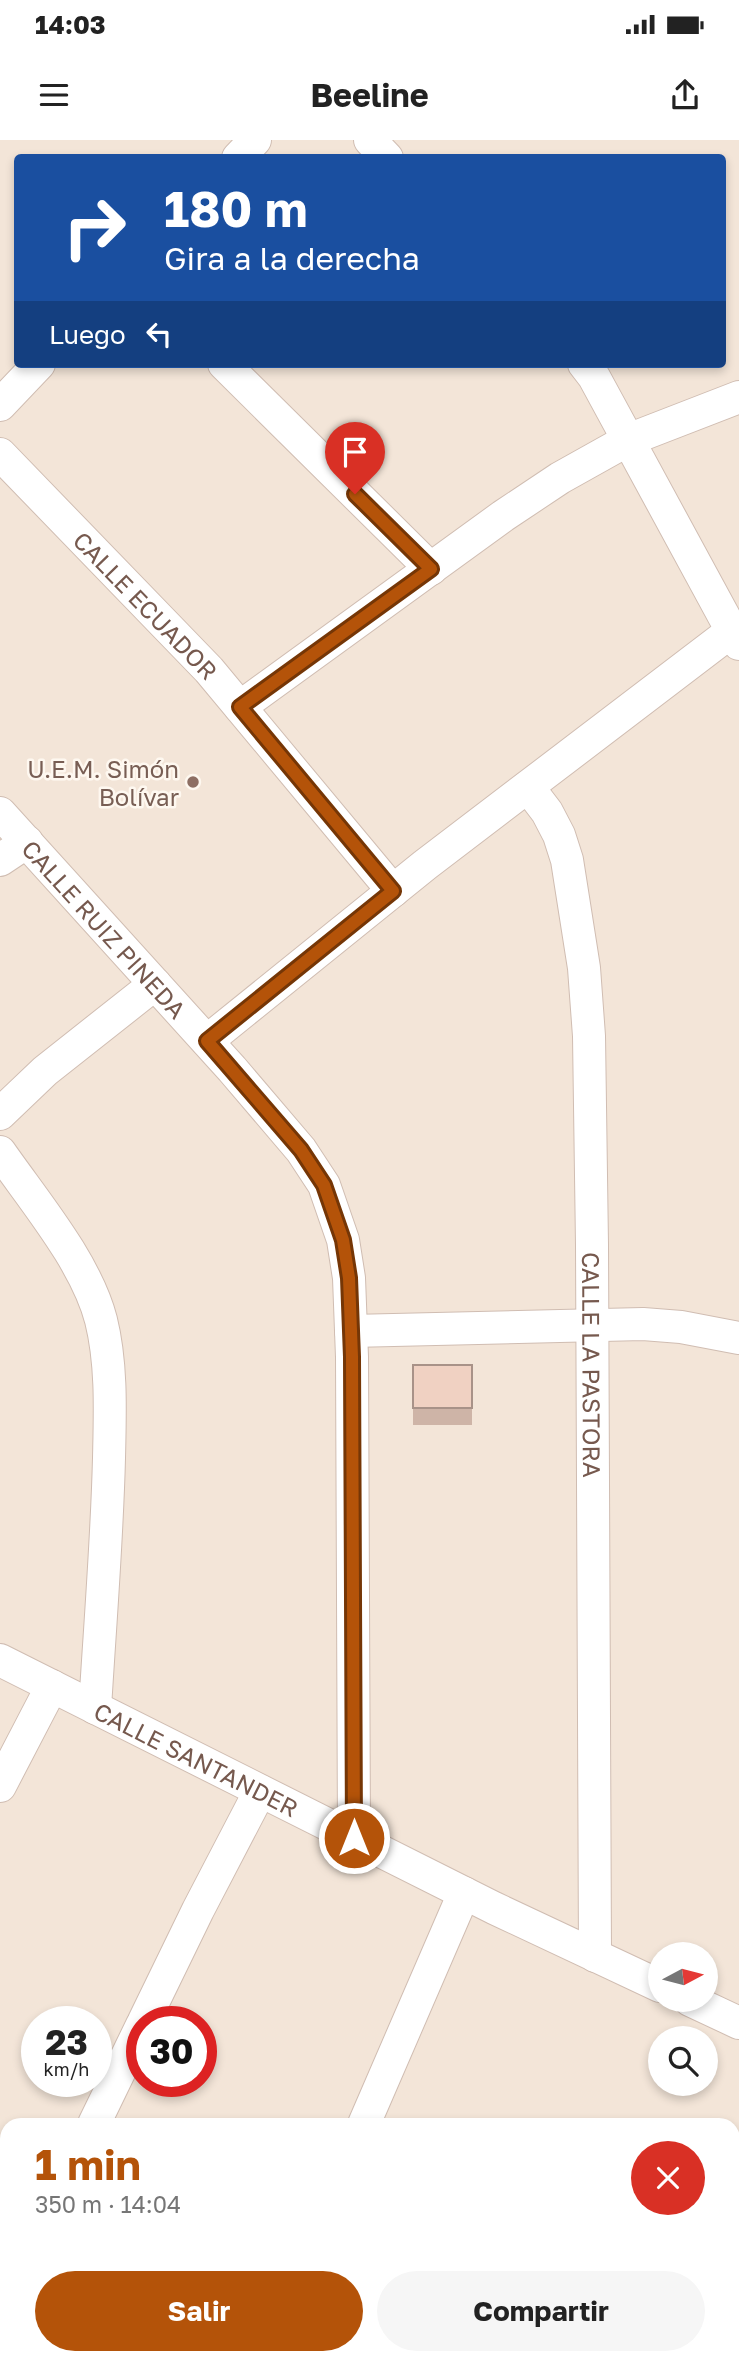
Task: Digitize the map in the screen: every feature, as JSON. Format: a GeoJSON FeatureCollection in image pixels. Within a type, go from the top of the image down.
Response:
{"type":"FeatureCollection","features":[{"type":"Feature","properties":{"kind":"street"},"geometry":{"type":"LineString","coordinates":[[242,154],[255,140]]}},
{"type":"Feature","properties":{"kind":"street"},"geometry":{"type":"LineString","coordinates":[[370,140],[383,154]]}},
{"type":"Feature","properties":{"kind":"street"},"geometry":{"type":"LineString","coordinates":[[0,405],[35,368]]}},
{"type":"Feature","properties":{"kind":"street"},"geometry":{"type":"LineString","coordinates":[[228,368],[431,569]]}},
{"type":"Feature","properties":{"kind":"street"},"geometry":{"type":"LineString","coordinates":[[207,1041],[393,891],[528,787],[736,638],[587,368]]}},
{"type":"Feature","properties":{"kind":"street"},"geometry":{"type":"LineString","coordinates":[[240,707],[549,486],[628,440],[739,397]]}},
{"type":"Feature","properties":{"kind":"street","name":"CALLE ECUADOR"},"geometry":{"type":"LineString","coordinates":[[0,454],[209,670],[393,891]]}},
{"type":"Feature","properties":{"kind":"street","name":"CALLE LA PASTORA"},"geometry":{"type":"LineString","coordinates":[[528,787],[553,823],[567,860],[584,968],[589,1036],[593,1324],[595,1956]]}},
{"type":"Feature","properties":{"kind":"street","name":"CALLE RUIZ PINEDA"},"geometry":{"type":"LineString","coordinates":[[0,813],[207,1041],[301,1150],[324,1185],[343,1240],[349,1278],[351,1331],[354,1838]]}},
{"type":"Feature","properties":{"kind":"street"},"geometry":{"type":"LineString","coordinates":[[0,860],[27,842]]}},
{"type":"Feature","properties":{"kind":"street"},"geometry":{"type":"LineString","coordinates":[[0,1114],[45,1072],[155,984]]}},
{"type":"Feature","properties":{"kind":"street"},"geometry":{"type":"LineString","coordinates":[[0,1152],[75,1260],[101,1320],[110,1418],[95,1708]]}},
{"type":"Feature","properties":{"kind":"street"},"geometry":{"type":"LineString","coordinates":[[351,1331],[593,1324],[681,1327],[739,1338]]}},
{"type":"Feature","properties":{"kind":"street","name":"CALLE SANTANDER"},"geometry":{"type":"LineString","coordinates":[[0,1660],[464,1893],[648,1980]]}},
{"type":"Feature","properties":{"kind":"street"},"geometry":{"type":"LineString","coordinates":[[0,1786],[51,1686]]}},
{"type":"Feature","properties":{"kind":"street"},"geometry":{"type":"LineString","coordinates":[[151,2006],[260,1791]]}},
{"type":"Feature","properties":{"kind":"street"},"geometry":{"type":"LineString","coordinates":[[367,2118],[464,1893]]}},
{"type":"Feature","properties":{"kind":"street"},"geometry":{"type":"LineString","coordinates":[[716,2012],[739,2023]]}},
{"type":"Feature","properties":{"kind":"street"},"geometry":{"type":"LineString","coordinates":[[97,2118],[126,2058]]}},
{"type":"Feature","properties":{"kind":"shaded area"},"geometry":{"type":"Polygon","coordinates":[[[0,140],[739,140],[739,2118],[0,2118],[0,140]]]}},
{"type":"Feature","properties":{"kind":"building"},"geometry":{"type":"Polygon","coordinates":[[[413,1365],[472,1365],[472,1408],[413,1408],[413,1365]]]}},
{"type":"Feature","properties":{"kind":"place","name":"U.E.M. Simón Bolívar"},"geometry":{"type":"Point","coordinates":[193,782]}},
{"type":"Feature","properties":{"kind":"route"},"geometry":{"type":"LineString","coordinates":[[354,1838],[352,1357],[349,1278],[343,1240],[324,1185],[301,1150],[207,1041],[393,891],[240,707],[431,569],[355,494]]}}]}
